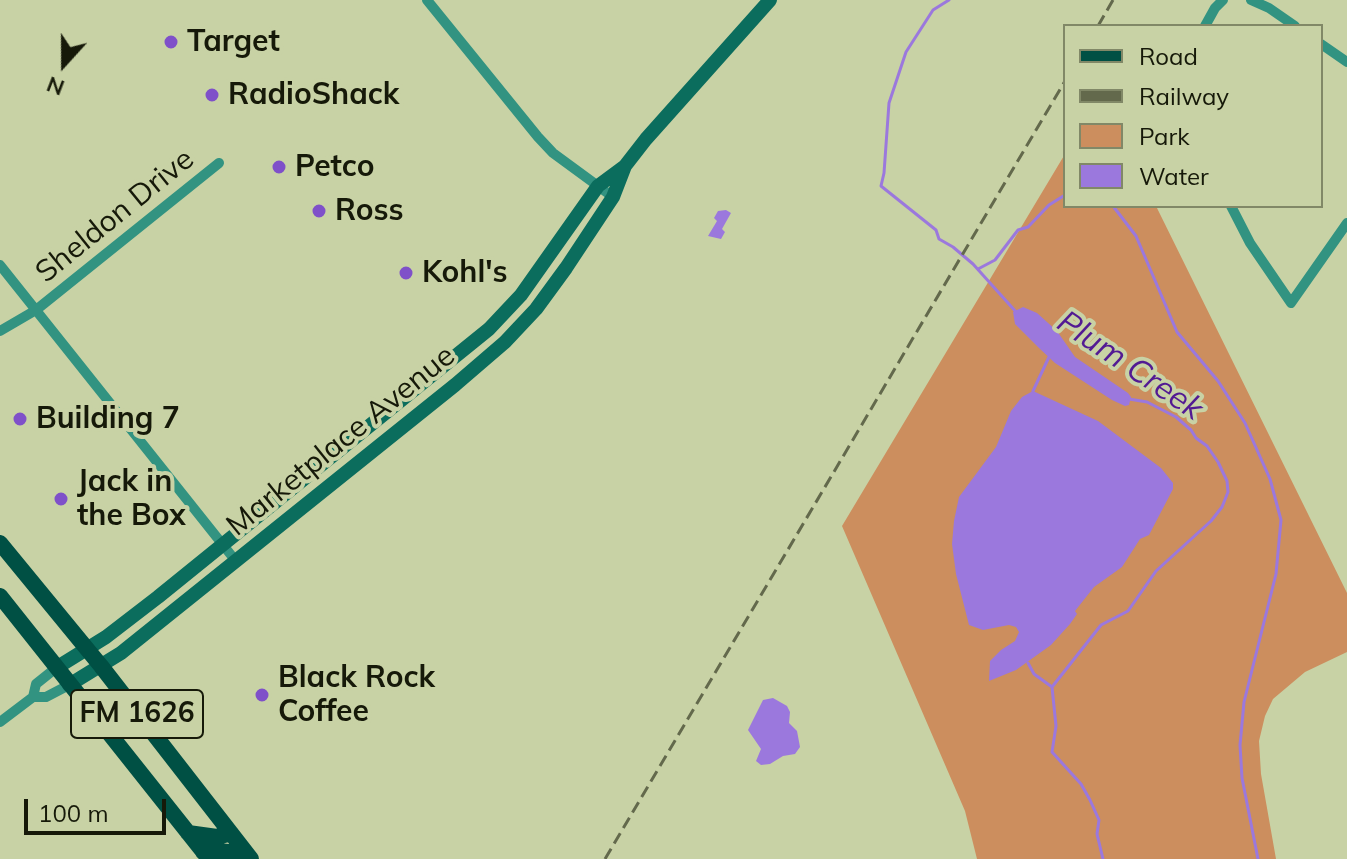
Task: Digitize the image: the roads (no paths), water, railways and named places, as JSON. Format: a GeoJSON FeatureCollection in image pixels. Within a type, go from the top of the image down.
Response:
{"type":"FeatureCollection","features":[{"type":"Feature","properties":{"kind":"main road","name":"FM 1626"},"geometry":{"type":"LineString","coordinates":[[0,543],[101,666],[249,857]]}},
{"type":"Feature","properties":{"kind":"main road","name":"FM 1626"},"geometry":{"type":"LineString","coordinates":[[0,596],[206,855]]}},
{"type":"Feature","properties":{"kind":"main road"},"geometry":{"type":"LineString","coordinates":[[188,833],[217,837],[231,833]]}},
{"type":"Feature","properties":{"kind":"main road"},"geometry":{"type":"LineString","coordinates":[[206,855],[209,850],[249,857]]}},
{"type":"Feature","properties":{"kind":"street"},"geometry":{"type":"LineString","coordinates":[[427,0],[553,153],[613,197]]}},
{"type":"Feature","properties":{"kind":"street","name":"Marketplace Avenue"},"geometry":{"type":"LineString","coordinates":[[33,697],[36,684],[129,620],[489,329],[521,295],[598,186],[625,166],[770,0]]}},
{"type":"Feature","properties":{"kind":"street"},"geometry":{"type":"LineString","coordinates":[[1206,24],[1223,0]]}},
{"type":"Feature","properties":{"kind":"street"},"geometry":{"type":"LineString","coordinates":[[1251,0],[1272,4],[1293,24]]}},
{"type":"Feature","properties":{"kind":"street"},"geometry":{"type":"LineString","coordinates":[[1323,45],[1347,62]]}},
{"type":"Feature","properties":{"kind":"street","name":"Sheldon Drive"},"geometry":{"type":"LineString","coordinates":[[0,331],[36,310],[219,163]]}},
{"type":"Feature","properties":{"kind":"street","name":"Marketplace Avenue"},"geometry":{"type":"LineString","coordinates":[[0,722],[33,697],[46,697],[121,653],[505,342],[536,309],[613,197],[625,166]]}},
{"type":"Feature","properties":{"kind":"street"},"geometry":{"type":"LineString","coordinates":[[1232,208],[1250,243],[1291,303],[1347,223]]}},
{"type":"Feature","properties":{"kind":"street"},"geometry":{"type":"LineString","coordinates":[[0,265],[235,560]]}},
{"type":"Feature","properties":{"kind":"water"},"geometry":{"type":"Polygon","coordinates":[[[718,211],[731,213],[722,229],[725,232],[721,239],[708,236],[717,221],[714,218],[718,211]]]}},
{"type":"Feature","properties":{"kind":"water"},"geometry":{"type":"Polygon","coordinates":[[[1023,307],[1037,313],[1057,331],[1075,357],[1128,393],[1131,397],[1129,405],[1112,400],[1055,363],[1015,324],[1013,312],[1023,307]]]}},
{"type":"Feature","properties":{"kind":"water"},"geometry":{"type":"Polygon","coordinates":[[[1033,391],[1098,421],[1161,468],[1173,483],[1173,489],[1149,535],[1140,539],[1122,567],[1094,587],[1075,611],[1077,614],[1070,624],[1051,645],[1016,670],[989,681],[990,661],[1015,641],[1019,632],[1009,625],[983,630],[969,625],[956,574],[952,544],[954,521],[959,497],[996,447],[1011,411],[1022,397],[1033,391]]]}},
{"type":"Feature","properties":{"kind":"water"},"geometry":{"type":"Polygon","coordinates":[[[773,698],[787,706],[789,723],[797,731],[800,747],[795,754],[761,765],[756,761],[761,749],[748,730],[763,700],[773,698]]]}},
{"type":"Feature","properties":{"kind":"waterway","name":"Plum Creek"},"geometry":{"type":"LineString","coordinates":[[949,0],[933,10],[906,52],[889,103],[881,186],[936,230],[939,239],[973,264],[1017,313]]}},
{"type":"Feature","properties":{"kind":"waterway"},"geometry":{"type":"LineString","coordinates":[[978,269],[995,260],[1018,230],[1028,227],[1049,205],[1063,196]]}},
{"type":"Feature","properties":{"kind":"waterway"},"geometry":{"type":"LineString","coordinates":[[1115,208],[1136,236],[1177,332],[1218,381],[1245,423],[1270,479],[1281,520],[1276,574],[1244,702],[1240,745],[1242,778],[1258,859]]}},
{"type":"Feature","properties":{"kind":"waterway"},"geometry":{"type":"LineString","coordinates":[[1033,391],[1049,357]]}},
{"type":"Feature","properties":{"kind":"waterway","name":"Plum Creek"},"geometry":{"type":"LineString","coordinates":[[1103,859],[1097,834],[1099,820],[1090,800],[1081,784],[1052,752],[1056,726],[1052,687],[1101,625],[1128,611],[1156,571],[1211,521],[1222,507],[1228,492],[1227,481],[1218,462],[1191,430],[1176,417],[1147,402],[1129,399]]}},
{"type":"Feature","properties":{"kind":"waterway"},"geometry":{"type":"LineString","coordinates":[[1028,663],[1034,674],[1052,687]]}},
{"type":"Feature","properties":{"kind":"railway"},"geometry":{"type":"LineString","coordinates":[[1099,24],[1113,0]]}},
{"type":"Feature","properties":{"kind":"railway"},"geometry":{"type":"LineString","coordinates":[[605,859],[1063,84]]}},
{"type":"Feature","properties":{"kind":"place","name":"Target"},"geometry":{"type":"Point","coordinates":[171,42]}},
{"type":"Feature","properties":{"kind":"place","name":"RadioShack"},"geometry":{"type":"Point","coordinates":[212,95]}},
{"type":"Feature","properties":{"kind":"place","name":"Petco"},"geometry":{"type":"Point","coordinates":[279,167]}},
{"type":"Feature","properties":{"kind":"place","name":"Ross"},"geometry":{"type":"Point","coordinates":[319,211]}},
{"type":"Feature","properties":{"kind":"place","name":"Kohl's"},"geometry":{"type":"Point","coordinates":[406,273]}},
{"type":"Feature","properties":{"kind":"place","name":"Building 7"},"geometry":{"type":"Point","coordinates":[20,419]}},
{"type":"Feature","properties":{"kind":"place","name":"Jack in the Box"},"geometry":{"type":"Point","coordinates":[61,499]}},
{"type":"Feature","properties":{"kind":"place","name":"Black Rock Coffee"},"geometry":{"type":"Point","coordinates":[262,695]}}]}
